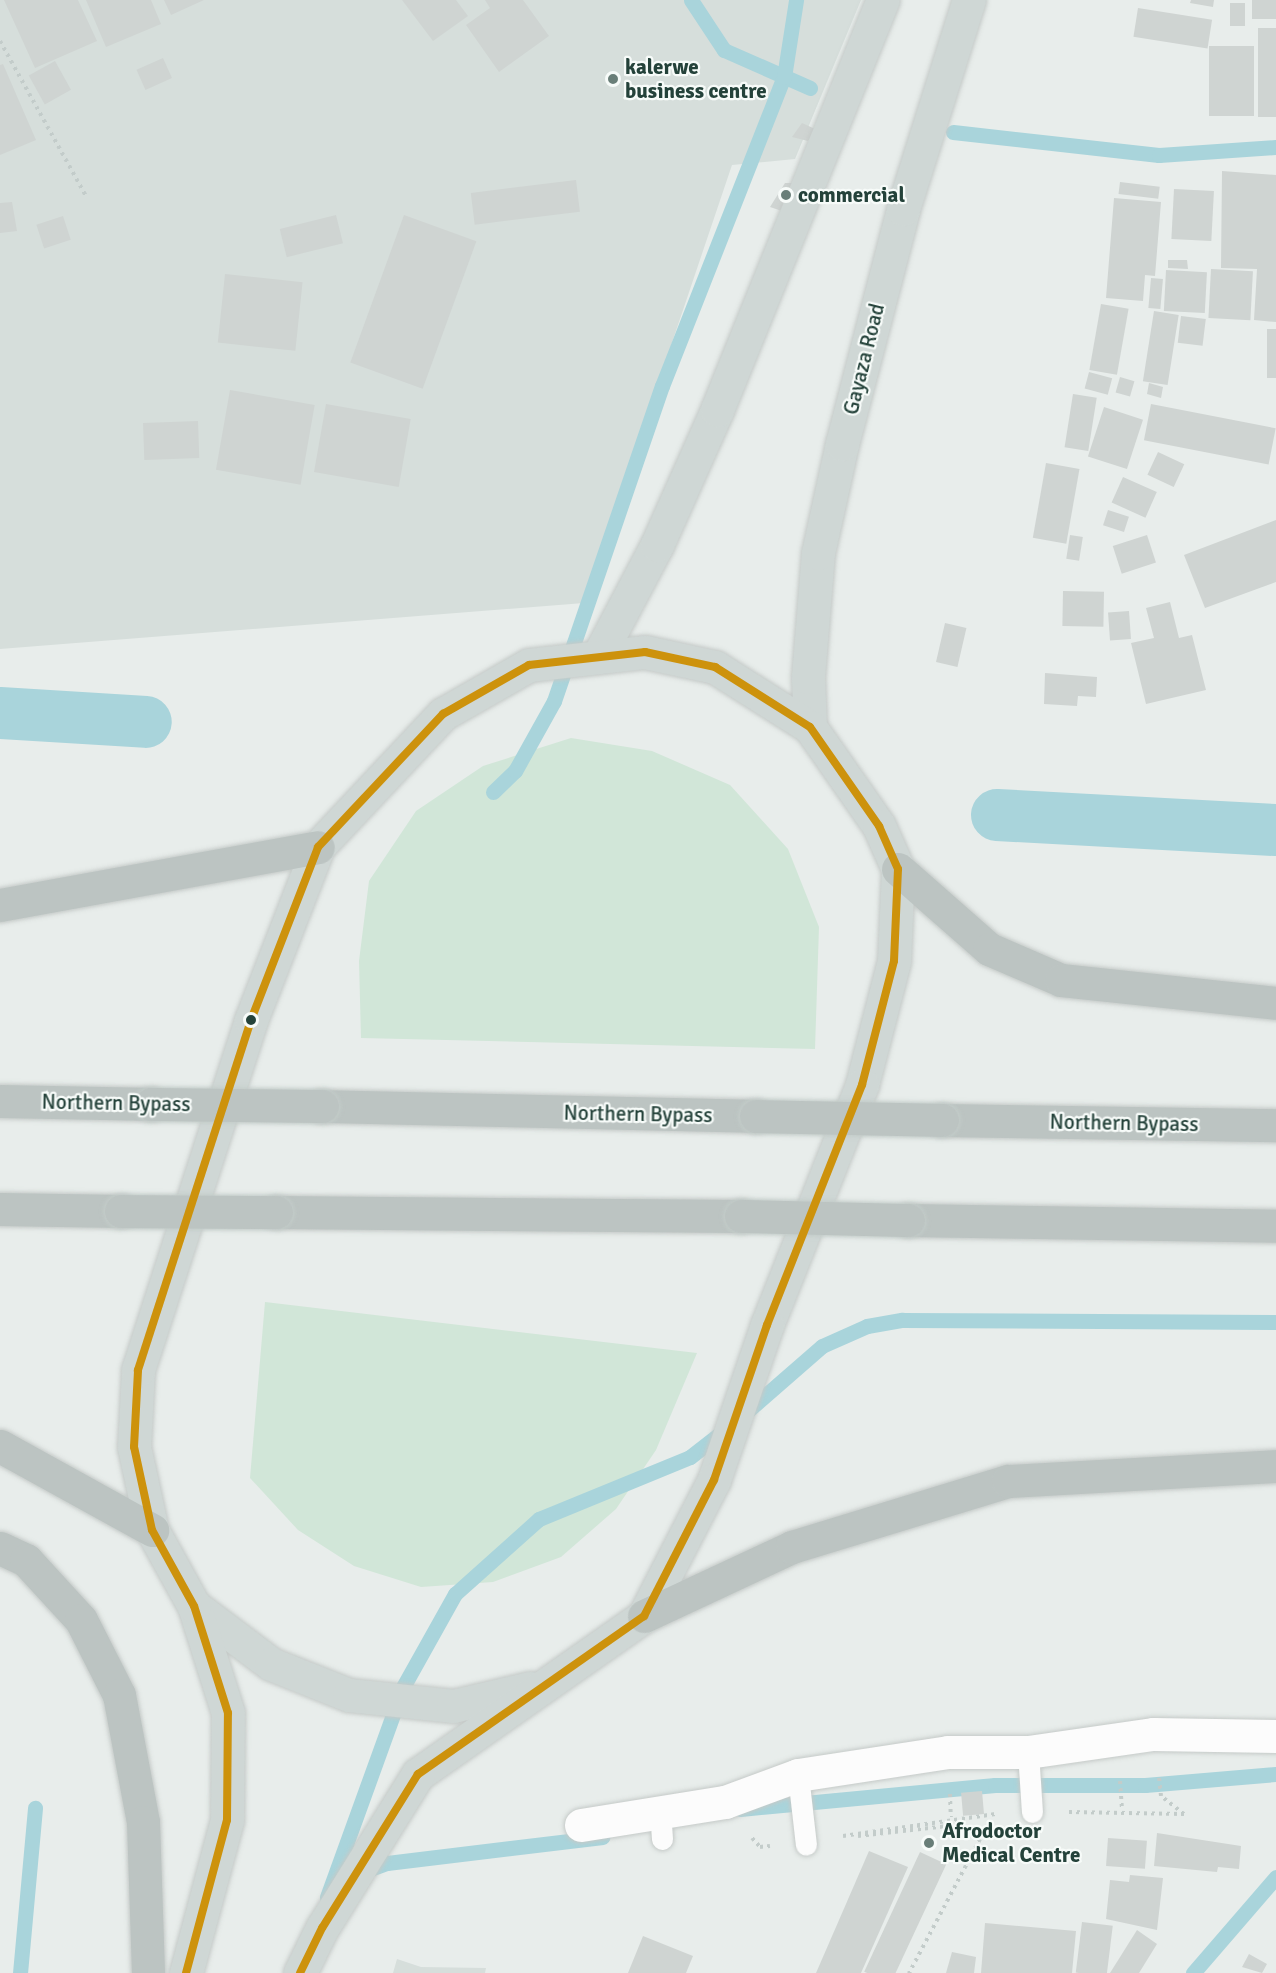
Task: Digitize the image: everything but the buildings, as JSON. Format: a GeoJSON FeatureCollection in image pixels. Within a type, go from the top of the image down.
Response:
{"type":"FeatureCollection","features":[{"type":"Feature","properties":{"kind":"highway"},"geometry":{"type":"LineString","coordinates":[[0,905],[318,847]]}},
{"type":"Feature","properties":{"kind":"highway"},"geometry":{"type":"LineString","coordinates":[[898,869],[989,949],[1061,980],[1276,1003]]}},
{"type":"Feature","properties":{"kind":"highway","name":"Northern Bypass"},"geometry":{"type":"LineString","coordinates":[[0,1101],[1276,1125]]}},
{"type":"Feature","properties":{"kind":"highway"},"geometry":{"type":"LineString","coordinates":[[0,1209],[741,1216],[1276,1226]]}},
{"type":"Feature","properties":{"kind":"highway"},"geometry":{"type":"LineString","coordinates":[[0,1446],[152,1530]]}},
{"type":"Feature","properties":{"kind":"highway"},"geometry":{"type":"LineString","coordinates":[[644,1616],[792,1547],[1008,1482],[1276,1466]]}},
{"type":"Feature","properties":{"kind":"highway"},"geometry":{"type":"LineString","coordinates":[[0,1548],[26,1560],[81,1620],[119,1695],[143,1822],[148,1973]]}},
{"type":"Feature","properties":{"kind":"main road"},"geometry":{"type":"LineString","coordinates":[[600,653],[657,545],[717,410],[883,0]]}},
{"type":"Feature","properties":{"kind":"main road","name":"Gayaza Road"},"geometry":{"type":"LineString","coordinates":[[810,727],[808,677],[818,552],[839,455],[903,209],[969,0]]}},
{"type":"Feature","properties":{"kind":"main road"},"geometry":{"type":"LineString","coordinates":[[186,1973],[227,1820],[228,1713],[194,1606],[152,1530],[134,1447],[138,1370],[251,1020],[318,847],[443,714],[529,665],[600,653],[645,652],[715,667],[810,727],[879,826],[898,869],[894,961],[862,1085],[767,1326],[714,1480],[644,1616],[418,1774],[322,1928],[300,1973]]}},
{"type":"Feature","properties":{"kind":"main road"},"geometry":{"type":"LineString","coordinates":[[194,1606],[271,1664],[349,1695],[453,1706],[548,1683]]}},
{"type":"Feature","properties":{"kind":"street"},"geometry":{"type":"LineString","coordinates":[[581,1825],[661,1825],[798,1775],[948,1752],[1028,1752],[1153,1734],[1276,1736]]}},
{"type":"Feature","properties":{"kind":"lane"},"geometry":{"type":"LineString","coordinates":[[1028,1752],[1032,1812]]}},
{"type":"Feature","properties":{"kind":"lane"},"geometry":{"type":"LineString","coordinates":[[798,1775],[813,1842]]}},
{"type":"Feature","properties":{"kind":"path"},"geometry":{"type":"LineString","coordinates":[[0,41],[86,196]]}},
{"type":"Feature","properties":{"kind":"path"},"geometry":{"type":"LineString","coordinates":[[813,1842],[951,1817],[1032,1812],[1184,1814],[1161,1796]]}},
{"type":"Feature","properties":{"kind":"path"},"geometry":{"type":"LineString","coordinates":[[760,1847],[956,1825],[980,1839],[909,1973]]}},
{"type":"Feature","properties":{"kind":"shaded area"},"geometry":{"type":"Polygon","coordinates":[[[0,0],[861,0],[795,159],[732,165],[584,603],[0,649],[0,0]]]}},
{"type":"Feature","properties":{"kind":"shaded area"},"geometry":{"type":"Polygon","coordinates":[[[397,1959],[421,1967],[486,1968],[485,1973],[393,1973],[397,1959]]]}},
{"type":"Feature","properties":{"kind":"green space"},"geometry":{"type":"Polygon","coordinates":[[[571,738],[652,751],[730,785],[788,849],[819,927],[815,1049],[361,1038],[359,961],[369,881],[416,811],[483,766],[571,738]]]}},
{"type":"Feature","properties":{"kind":"green space"},"geometry":{"type":"Polygon","coordinates":[[[265,1302],[697,1353],[656,1450],[616,1509],[561,1557],[493,1582],[421,1587],[354,1566],[298,1530],[250,1478],[265,1302]]]}},
{"type":"Feature","properties":{"kind":"waterway"},"geometry":{"type":"LineString","coordinates":[[691,0],[724,50],[810,88]]}},
{"type":"Feature","properties":{"kind":"waterway"},"geometry":{"type":"LineString","coordinates":[[493,792],[515,771],[554,701],[662,386],[784,77],[796,0]]}},
{"type":"Feature","properties":{"kind":"waterway"},"geometry":{"type":"LineString","coordinates":[[953,132],[1159,155],[1276,147]]}},
{"type":"Feature","properties":{"kind":"waterway"},"geometry":{"type":"LineString","coordinates":[[0,713],[146,722]]}},
{"type":"Feature","properties":{"kind":"waterway"},"geometry":{"type":"LineString","coordinates":[[997,815],[1276,830]]}},
{"type":"Feature","properties":{"kind":"waterway"},"geometry":{"type":"LineString","coordinates":[[744,1414],[822,1346],[867,1326],[902,1320],[1276,1322]]}},
{"type":"Feature","properties":{"kind":"waterway"},"geometry":{"type":"LineString","coordinates":[[327,1897],[403,1687],[455,1594],[539,1519],[690,1457],[726,1429]]}},
{"type":"Feature","properties":{"kind":"waterway"},"geometry":{"type":"LineString","coordinates":[[740,1809],[995,1785],[1145,1785],[1276,1774]]}},
{"type":"Feature","properties":{"kind":"waterway"},"geometry":{"type":"LineString","coordinates":[[20,1973],[35,1808]]}},
{"type":"Feature","properties":{"kind":"waterway"},"geometry":{"type":"LineString","coordinates":[[362,1872],[387,1863],[602,1837]]}},
{"type":"Feature","properties":{"kind":"waterway"},"geometry":{"type":"LineString","coordinates":[[1193,1973],[1276,1877]]}},
{"type":"Feature","properties":{"kind":"transit line"},"geometry":{"type":"LineString","coordinates":[[186,1973],[227,1820],[228,1713],[194,1606],[152,1530],[134,1447],[138,1370],[251,1020],[318,847],[443,714],[529,665],[645,652],[715,667],[810,727],[879,826],[898,869],[894,961],[862,1085],[767,1325],[714,1480],[644,1616],[418,1774],[322,1928],[300,1973]]}},
{"type":"Feature","properties":{"kind":"place","name":"kalerwe business centre"},"geometry":{"type":"Point","coordinates":[613,79]}},
{"type":"Feature","properties":{"kind":"place","name":"commercial"},"geometry":{"type":"Point","coordinates":[786,195]}},
{"type":"Feature","properties":{"kind":"place","name":"Afrodoctor Medical Centre"},"geometry":{"type":"Point","coordinates":[929,1843]}}]}
